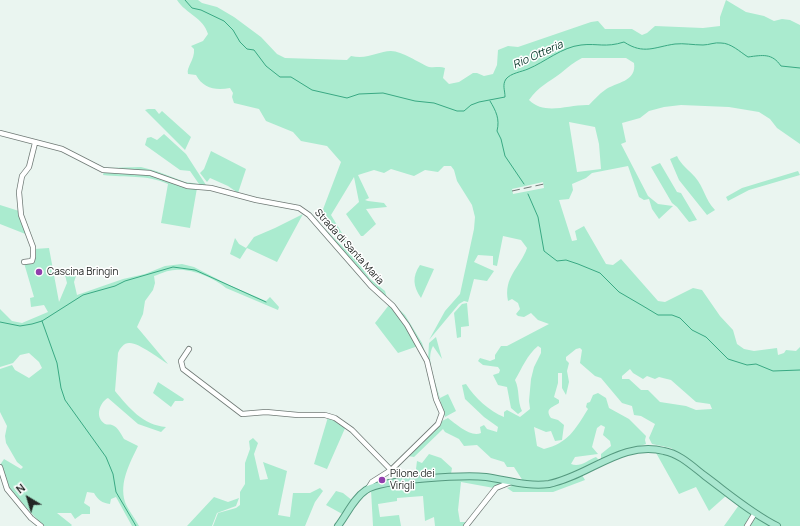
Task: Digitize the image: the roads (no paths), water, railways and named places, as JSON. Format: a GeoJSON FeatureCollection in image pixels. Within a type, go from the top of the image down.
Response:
{"type":"FeatureCollection","features":[{"type":"Feature","properties":{"kind":"main road"},"geometry":{"type":"LineString","coordinates":[[338,526],[358,498],[367,490],[376,486],[457,476],[485,477],[535,485],[558,482],[627,452],[644,449],[655,449],[668,452],[684,460],[755,513],[777,526]]}},
{"type":"Feature","properties":{"kind":"street","name":"Strada di Santa Maria"},"geometry":{"type":"LineString","coordinates":[[0,133],[62,149],[103,170],[150,172],[189,186],[209,187],[256,200],[299,208],[309,215],[407,325],[427,361],[436,399],[442,412],[441,419],[438,424],[391,470],[372,482],[367,490]]}},
{"type":"Feature","properties":{"kind":"street"},"geometry":{"type":"LineString","coordinates":[[24,262],[32,261],[33,251],[21,216],[19,192],[22,176],[29,167],[35,143]]}},
{"type":"Feature","properties":{"kind":"street"},"geometry":{"type":"LineString","coordinates":[[189,349],[181,362],[184,370],[212,390],[239,413],[246,414],[266,412],[333,417],[352,430],[391,470]]}},
{"type":"Feature","properties":{"kind":"street"},"geometry":{"type":"LineString","coordinates":[[0,467],[6,488],[31,518],[41,526]]}},
{"type":"Feature","properties":{"kind":"street"},"geometry":{"type":"LineString","coordinates":[[466,526],[496,488],[511,482]]}},
{"type":"Feature","properties":{"kind":"street"},"geometry":{"type":"LineString","coordinates":[[747,526],[755,513]]}},
{"type":"Feature","properties":{"kind":"waterway","name":"Rio Otteria"},"geometry":{"type":"LineString","coordinates":[[185,0],[192,8],[201,10],[224,21],[233,30],[240,42],[247,49],[254,50],[266,66],[280,77],[291,77],[312,90],[347,98],[359,94],[383,93],[415,101],[434,103],[457,111],[464,111],[471,105],[479,102],[505,97],[504,83],[508,77],[534,66],[567,49],[581,45],[612,45],[624,42],[637,48],[649,49],[675,44],[703,45],[725,43],[748,57],[767,56],[774,59],[781,66],[800,68]]}},
{"type":"Feature","properties":{"kind":"waterway"},"geometry":{"type":"LineString","coordinates":[[490,101],[497,115],[497,131],[501,139],[505,156],[524,184]]}},
{"type":"Feature","properties":{"kind":"waterway"},"geometry":{"type":"LineString","coordinates":[[528,194],[538,217],[544,251],[557,261],[566,260],[600,273],[619,292],[658,315],[672,315],[680,318],[692,330],[706,337],[728,359],[747,365],[756,364],[773,371],[800,370]]}},
{"type":"Feature","properties":{"kind":"waterway"},"geometry":{"type":"LineString","coordinates":[[0,322],[20,326],[42,321],[83,295],[173,267],[195,270],[266,302]]}},
{"type":"Feature","properties":{"kind":"waterway"},"geometry":{"type":"LineString","coordinates":[[42,321],[57,363],[61,388],[65,400],[106,457],[113,474],[116,492],[136,526]]}},
{"type":"Feature","properties":{"kind":"railway"},"geometry":{"type":"LineString","coordinates":[[512,191],[544,184]]}},
{"type":"Feature","properties":{"kind":"place","name":"Cascina Bringin"},"geometry":{"type":"Point","coordinates":[39,272]}},
{"type":"Feature","properties":{"kind":"place","name":"Pilone dei Virigli"},"geometry":{"type":"Point","coordinates":[382,480]}}]}
